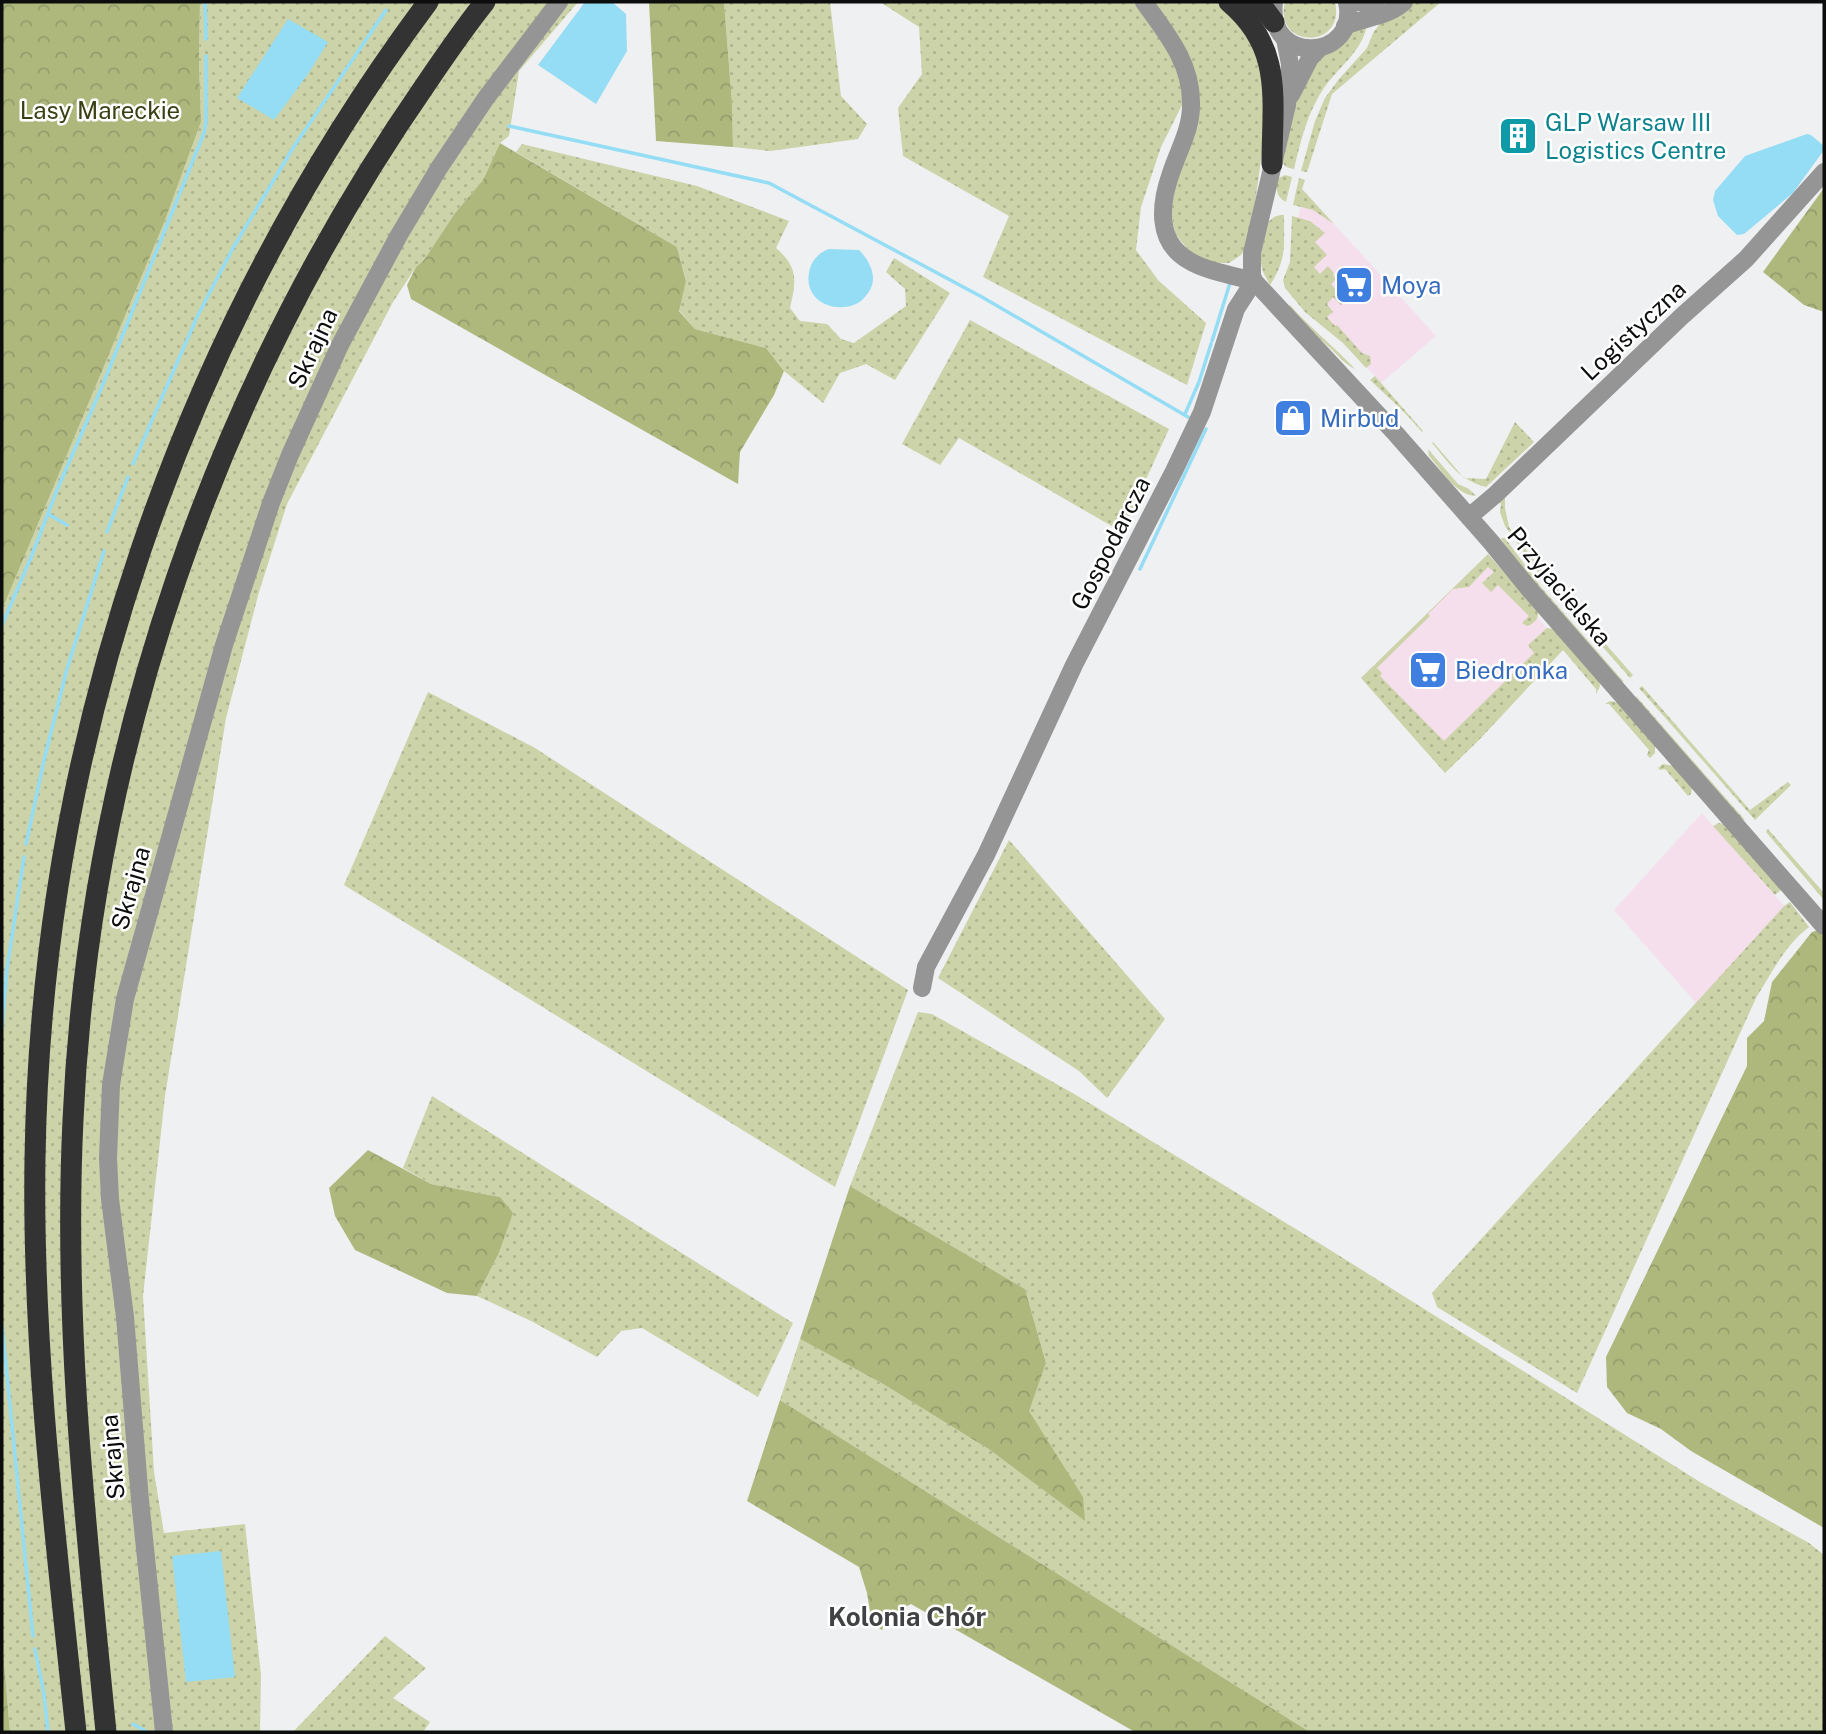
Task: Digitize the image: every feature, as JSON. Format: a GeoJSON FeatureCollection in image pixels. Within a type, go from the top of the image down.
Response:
{"type":"FeatureCollection","features":[{"type":"Feature","properties":{"kind":"highway"},"geometry":{"type":"LineString","coordinates":[[76,1732],[53,1513],[41,1363],[35,1161],[38,1081],[50,940],[76,786],[107,656],[164,484],[204,387],[260,271],[308,185],[396,45],[428,2]]}},
{"type":"Feature","properties":{"kind":"highway"},"geometry":{"type":"LineString","coordinates":[[106,1732],[83,1503],[74,1379],[70,1269],[73,1114],[84,982],[100,876],[116,795],[148,666],[166,609],[242,410],[287,315],[345,209],[404,116],[485,2]]}},
{"type":"Feature","properties":{"kind":"highway"},"geometry":{"type":"LineString","coordinates":[[1229,2],[1250,23],[1265,50],[1271,71],[1274,91],[1272,164]]}},
{"type":"Feature","properties":{"kind":"highway"},"geometry":{"type":"LineString","coordinates":[[1252,2],[1278,21]]}},
{"type":"Feature","properties":{"kind":"street","name":"Skrajna"},"geometry":{"type":"LineString","coordinates":[[164,1732],[125,1317],[110,1199],[108,1158],[111,1085],[125,999],[224,645],[271,503],[290,455],[340,345],[399,235],[473,118],[559,2]]}},
{"type":"Feature","properties":{"kind":"street"},"geometry":{"type":"LineString","coordinates":[[1144,2],[1179,53],[1191,92],[1186,137],[1163,200],[1162,216],[1167,235],[1188,260],[1220,273],[1254,281]]}},
{"type":"Feature","properties":{"kind":"street"},"geometry":{"type":"LineString","coordinates":[[1286,105],[1310,58],[1320,48],[1335,40],[1345,26],[1348,17],[1347,2]]}},
{"type":"Feature","properties":{"kind":"street"},"geometry":{"type":"LineString","coordinates":[[1354,2],[1376,2]]}},
{"type":"Feature","properties":{"kind":"street"},"geometry":{"type":"LineString","coordinates":[[1345,26],[1386,13],[1404,2]]}},
{"type":"Feature","properties":{"kind":"street"},"geometry":{"type":"LineString","coordinates":[[1254,281],[1252,253],[1286,105],[1290,64],[1278,21]]}},
{"type":"Feature","properties":{"kind":"street"},"geometry":{"type":"LineString","coordinates":[[1278,21],[1301,48],[1320,48]]}},
{"type":"Feature","properties":{"kind":"street","name":"Logistyczna"},"geometry":{"type":"LineString","coordinates":[[1469,517],[1746,259],[1824,172]]}},
{"type":"Feature","properties":{"kind":"street","name":"Przyjacielska"},"geometry":{"type":"LineString","coordinates":[[1254,281],[1353,386],[1469,517],[1824,926]]}},
{"type":"Feature","properties":{"kind":"street","name":"Gospodarcza"},"geometry":{"type":"LineString","coordinates":[[922,988],[926,967],[986,855],[1074,665],[1202,412],[1236,309],[1254,281]]}},
{"type":"Feature","properties":{"kind":"shaded area"},"geometry":{"type":"Polygon","coordinates":[[[1304,191],[1436,336],[1381,383],[1331,327],[1296,257],[1297,223],[1304,191]]]}},
{"type":"Feature","properties":{"kind":"shaded area"},"geometry":{"type":"Polygon","coordinates":[[[1485,557],[1553,635],[1430,756],[1361,678],[1485,557]]]}},
{"type":"Feature","properties":{"kind":"shaded area"},"geometry":{"type":"Polygon","coordinates":[[[1702,813],[1784,906],[1696,1003],[1614,910],[1702,813]]]}},
{"type":"Feature","properties":{"kind":"green space","name":"Lasy Mareckie"},"geometry":{"type":"Polygon","coordinates":[[[2,2],[200,2],[201,122],[164,223],[2,610],[2,2]]]}},
{"type":"Feature","properties":{"kind":"green space"},"geometry":{"type":"Polygon","coordinates":[[[200,2],[578,2],[519,71],[509,136],[500,143],[483,180],[455,213],[393,302],[287,504],[259,592],[226,718],[165,1096],[143,1296],[154,1472],[164,1533],[245,1524],[261,1675],[260,1732],[10,1732],[2,1638],[2,610],[164,223],[201,122],[200,2]]]}},
{"type":"Feature","properties":{"kind":"green space"},"geometry":{"type":"Polygon","coordinates":[[[649,2],[724,2],[733,147],[656,141],[649,2]]]}},
{"type":"Feature","properties":{"kind":"green space"},"geometry":{"type":"Polygon","coordinates":[[[724,2],[830,2],[841,96],[867,124],[858,139],[770,151],[733,147],[724,2]]]}},
{"type":"Feature","properties":{"kind":"green space"},"geometry":{"type":"Polygon","coordinates":[[[880,2],[1232,2],[1259,50],[1266,124],[1255,203],[1245,249],[1229,263],[1215,263],[1189,251],[1176,235],[1173,225],[1171,208],[1196,77],[1161,147],[1141,207],[1136,250],[1158,280],[1206,323],[1187,385],[983,277],[1009,216],[903,156],[898,108],[922,74],[919,27],[880,2]]]}},
{"type":"Feature","properties":{"kind":"green space"},"geometry":{"type":"Polygon","coordinates":[[[1285,2],[1335,2],[1336,18],[1330,29],[1321,35],[1310,38],[1298,35],[1289,29],[1284,17],[1285,2]]]}},
{"type":"Feature","properties":{"kind":"green space"},"geometry":{"type":"Polygon","coordinates":[[[1412,2],[1441,2],[1332,94],[1307,172],[1301,171],[1315,121],[1325,98],[1367,48],[1379,25],[1378,19],[1412,2]]]}},
{"type":"Feature","properties":{"kind":"green space"},"geometry":{"type":"Polygon","coordinates":[[[1367,22],[1361,43],[1314,104],[1294,169],[1288,167],[1282,161],[1295,102],[1310,66],[1349,31],[1367,22]]]}},
{"type":"Feature","properties":{"kind":"green space"},"geometry":{"type":"Polygon","coordinates":[[[500,143],[677,247],[686,281],[679,311],[695,329],[766,348],[784,371],[774,395],[740,452],[738,484],[411,299],[407,285],[416,267],[483,180],[500,143]]]}},
{"type":"Feature","properties":{"kind":"green space"},"geometry":{"type":"Polygon","coordinates":[[[522,144],[697,186],[789,221],[776,248],[789,262],[794,275],[790,308],[800,321],[827,324],[841,339],[854,343],[906,306],[905,289],[886,272],[894,258],[950,293],[895,380],[866,364],[840,373],[823,403],[784,371],[766,348],[695,329],[679,310],[686,280],[677,247],[516,152],[522,144]]]}},
{"type":"Feature","properties":{"kind":"green space"},"geometry":{"type":"Polygon","coordinates":[[[1285,175],[1292,177],[1286,202],[1278,195],[1277,186],[1277,179],[1285,175]]]}},
{"type":"Feature","properties":{"kind":"green space"},"geometry":{"type":"Polygon","coordinates":[[[1299,178],[1305,180],[1302,189],[1334,224],[1313,210],[1293,205],[1299,178]]]}},
{"type":"Feature","properties":{"kind":"green space"},"geometry":{"type":"Polygon","coordinates":[[[1824,188],[1824,312],[1804,305],[1763,272],[1824,188]]]}},
{"type":"Feature","properties":{"kind":"green space"},"geometry":{"type":"Polygon","coordinates":[[[1284,215],[1283,252],[1270,285],[1260,258],[1267,223],[1284,215]]]}},
{"type":"Feature","properties":{"kind":"green space"},"geometry":{"type":"Polygon","coordinates":[[[1292,216],[1310,221],[1325,233],[1315,242],[1327,255],[1314,267],[1320,274],[1328,266],[1336,279],[1331,284],[1345,301],[1341,305],[1333,297],[1327,304],[1333,312],[1327,317],[1362,353],[1370,356],[1371,364],[1366,368],[1343,343],[1305,312],[1285,288],[1283,280],[1290,262],[1292,216]]]}},
{"type":"Feature","properties":{"kind":"green space"},"geometry":{"type":"Polygon","coordinates":[[[1290,305],[1355,369],[1344,362],[1298,318],[1288,308],[1290,305]]]}},
{"type":"Feature","properties":{"kind":"green space"},"geometry":{"type":"Polygon","coordinates":[[[970,320],[1169,429],[1122,532],[959,438],[940,465],[902,444],[970,320]]]}},
{"type":"Feature","properties":{"kind":"green space"},"geometry":{"type":"Polygon","coordinates":[[[1375,376],[1423,431],[1422,432],[1370,380],[1375,376]]]}},
{"type":"Feature","properties":{"kind":"green space"},"geometry":{"type":"Polygon","coordinates":[[[1515,422],[1534,442],[1486,487],[1466,478],[1486,479],[1515,422]]]}},
{"type":"Feature","properties":{"kind":"green space"},"geometry":{"type":"Polygon","coordinates":[[[1433,442],[1462,475],[1449,464],[1433,442]]]}},
{"type":"Feature","properties":{"kind":"green space"},"geometry":{"type":"Polygon","coordinates":[[[1428,449],[1458,484],[1476,496],[1468,495],[1455,487],[1429,456],[1428,449]]]}},
{"type":"Feature","properties":{"kind":"green space"},"geometry":{"type":"Polygon","coordinates":[[[1505,494],[1509,527],[1550,581],[1633,675],[1630,678],[1543,579],[1505,526],[1498,501],[1505,494]]]}},
{"type":"Feature","properties":{"kind":"green space"},"geometry":{"type":"Polygon","coordinates":[[[1502,538],[1505,538],[1541,587],[1624,682],[1619,681],[1529,578],[1502,538]]]}},
{"type":"Feature","properties":{"kind":"green space"},"geometry":{"type":"Polygon","coordinates":[[[1488,554],[1537,610],[1535,621],[1527,626],[1522,623],[1529,616],[1498,585],[1491,592],[1482,583],[1494,572],[1488,567],[1469,587],[1453,589],[1428,614],[1430,616],[1377,668],[1382,673],[1380,676],[1444,741],[1534,653],[1528,645],[1547,628],[1554,629],[1599,681],[1600,686],[1596,694],[1596,689],[1563,650],[1445,773],[1361,678],[1488,554]]]}},
{"type":"Feature","properties":{"kind":"green space"},"geometry":{"type":"Polygon","coordinates":[[[1642,686],[1750,810],[1788,782],[1791,785],[1755,820],[1639,688],[1642,686]]]}},
{"type":"Feature","properties":{"kind":"green space"},"geometry":{"type":"Polygon","coordinates":[[[428,692],[535,748],[908,990],[835,1187],[344,885],[428,692]]]}},
{"type":"Feature","properties":{"kind":"green space"},"geometry":{"type":"Polygon","coordinates":[[[1636,696],[1745,820],[1740,819],[1637,701],[1636,696]]]}},
{"type":"Feature","properties":{"kind":"green space"},"geometry":{"type":"Polygon","coordinates":[[[1610,701],[1619,703],[1655,745],[1655,753],[1650,758],[1647,755],[1649,750],[1609,704],[1605,704],[1610,701]]]}},
{"type":"Feature","properties":{"kind":"green space"},"geometry":{"type":"Polygon","coordinates":[[[1663,764],[1674,766],[1692,788],[1691,794],[1688,796],[1665,769],[1658,768],[1663,764]]]}},
{"type":"Feature","properties":{"kind":"green space"},"geometry":{"type":"Polygon","coordinates":[[[1724,824],[1782,889],[1775,895],[1713,826],[1724,824]]]}},
{"type":"Feature","properties":{"kind":"green space"},"geometry":{"type":"Polygon","coordinates":[[[1768,829],[1824,893],[1824,900],[1766,832],[1768,829]]]}},
{"type":"Feature","properties":{"kind":"green space"},"geometry":{"type":"Polygon","coordinates":[[[1009,840],[1165,1019],[1107,1098],[1079,1071],[938,978],[1009,840]]]}},
{"type":"Feature","properties":{"kind":"green space"},"geometry":{"type":"Polygon","coordinates":[[[1790,902],[1809,927],[1786,951],[1756,998],[1577,1393],[1437,1307],[1432,1293],[1790,902]]]}},
{"type":"Feature","properties":{"kind":"green space"},"geometry":{"type":"Polygon","coordinates":[[[1818,930],[1824,937],[1824,1528],[1691,1451],[1661,1429],[1627,1413],[1607,1387],[1606,1357],[1747,1066],[1747,1038],[1764,1021],[1772,982],[1812,932],[1818,930]]]}},
{"type":"Feature","properties":{"kind":"green space"},"geometry":{"type":"Polygon","coordinates":[[[918,1012],[932,1014],[1076,1095],[1327,1248],[1700,1482],[1809,1543],[1824,1555],[1824,1732],[1310,1732],[780,1400],[800,1339],[883,1384],[990,1450],[1084,1520],[1082,1497],[1028,1411],[1046,1363],[1025,1289],[850,1186],[918,1012]]]}},
{"type":"Feature","properties":{"kind":"green space"},"geometry":{"type":"Polygon","coordinates":[[[432,1096],[793,1323],[758,1397],[642,1328],[621,1331],[597,1357],[531,1321],[477,1296],[498,1255],[500,1197],[431,1184],[403,1168],[432,1096]]]}},
{"type":"Feature","properties":{"kind":"green space"},"geometry":{"type":"Polygon","coordinates":[[[368,1150],[431,1184],[500,1197],[513,1213],[498,1255],[477,1296],[447,1293],[355,1250],[335,1216],[329,1188],[368,1150]]]}},
{"type":"Feature","properties":{"kind":"green space"},"geometry":{"type":"Polygon","coordinates":[[[850,1186],[1025,1289],[1046,1363],[1029,1411],[1083,1497],[1085,1521],[990,1450],[883,1384],[800,1339],[850,1186]]]}},
{"type":"Feature","properties":{"kind":"green space"},"geometry":{"type":"Polygon","coordinates":[[[780,1400],[1310,1732],[1135,1732],[911,1604],[888,1616],[882,1630],[872,1624],[859,1567],[747,1501],[780,1400]]]}},
{"type":"Feature","properties":{"kind":"green space"},"geometry":{"type":"Polygon","coordinates":[[[385,1636],[426,1668],[393,1698],[430,1722],[423,1732],[293,1732],[385,1636]]]}},
{"type":"Feature","properties":{"kind":"green space"},"geometry":{"type":"Polygon","coordinates":[[[2,1638],[10,1732],[2,1732],[2,1638]]]}},
{"type":"Feature","properties":{"kind":"water"},"geometry":{"type":"Polygon","coordinates":[[[585,2],[612,2],[626,14],[627,51],[596,104],[538,65],[585,2]]]}},
{"type":"Feature","properties":{"kind":"water"},"geometry":{"type":"Polygon","coordinates":[[[288,19],[328,42],[274,120],[237,98],[288,19]]]}},
{"type":"Feature","properties":{"kind":"water"},"geometry":{"type":"Polygon","coordinates":[[[1807,134],[1824,146],[1824,150],[1793,193],[1744,234],[1737,235],[1718,216],[1713,200],[1715,191],[1745,156],[1807,134]]]}},
{"type":"Feature","properties":{"kind":"water"},"geometry":{"type":"Polygon","coordinates":[[[829,249],[859,250],[867,259],[873,282],[858,303],[847,307],[830,306],[811,291],[811,265],[818,255],[829,249]]]}},
{"type":"Feature","properties":{"kind":"water"},"geometry":{"type":"Polygon","coordinates":[[[221,1551],[235,1677],[186,1682],[172,1556],[221,1551]]]}},
{"type":"Feature","properties":{"kind":"waterway"},"geometry":{"type":"LineString","coordinates":[[205,2],[206,39]]}},
{"type":"Feature","properties":{"kind":"waterway"},"geometry":{"type":"LineString","coordinates":[[133,464],[197,317],[233,248],[293,148],[386,10]]}},
{"type":"Feature","properties":{"kind":"waterway"},"geometry":{"type":"LineString","coordinates":[[2,625],[204,133],[206,56]]}},
{"type":"Feature","properties":{"kind":"waterway"},"geometry":{"type":"LineString","coordinates":[[509,126],[769,183],[982,297],[1188,417]]}},
{"type":"Feature","properties":{"kind":"waterway"},"geometry":{"type":"LineString","coordinates":[[1212,341],[1230,283]]}},
{"type":"Feature","properties":{"kind":"waterway"},"geometry":{"type":"LineString","coordinates":[[1185,414],[1211,344]]}},
{"type":"Feature","properties":{"kind":"waterway"},"geometry":{"type":"LineString","coordinates":[[1140,569],[1206,429]]}},
{"type":"Feature","properties":{"kind":"waterway"},"geometry":{"type":"LineString","coordinates":[[107,532],[128,477]]}},
{"type":"Feature","properties":{"kind":"waterway"},"geometry":{"type":"LineString","coordinates":[[48,514],[67,525]]}},
{"type":"Feature","properties":{"kind":"waterway"},"geometry":{"type":"LineString","coordinates":[[26,844],[67,669],[104,551]]}},
{"type":"Feature","properties":{"kind":"waterway"},"geometry":{"type":"LineString","coordinates":[[2,1028],[7,969],[24,857]]}},
{"type":"Feature","properties":{"kind":"waterway"},"geometry":{"type":"LineString","coordinates":[[2,1326],[33,1636]]}},
{"type":"Feature","properties":{"kind":"waterway"},"geometry":{"type":"LineString","coordinates":[[35,1649],[48,1732]]}},
{"type":"Feature","properties":{"kind":"waterway"},"geometry":{"type":"LineString","coordinates":[[133,1724],[147,1732]]}},
{"type":"Feature","properties":{"kind":"place","name":"GLP Warsaw III Logistics Centre"},"geometry":{"type":"Point","coordinates":[1518,136]}},
{"type":"Feature","properties":{"kind":"place","name":"Moya"},"geometry":{"type":"Point","coordinates":[1354,285]}},
{"type":"Feature","properties":{"kind":"place","name":"Mirbud"},"geometry":{"type":"Point","coordinates":[1293,418]}},
{"type":"Feature","properties":{"kind":"place","name":"Biedronka"},"geometry":{"type":"Point","coordinates":[1428,670]}},
{"type":"Feature","properties":{"kind":"district","name":"Kolonia Chór"},"geometry":{"type":"Point","coordinates":[907,1616]}}]}
